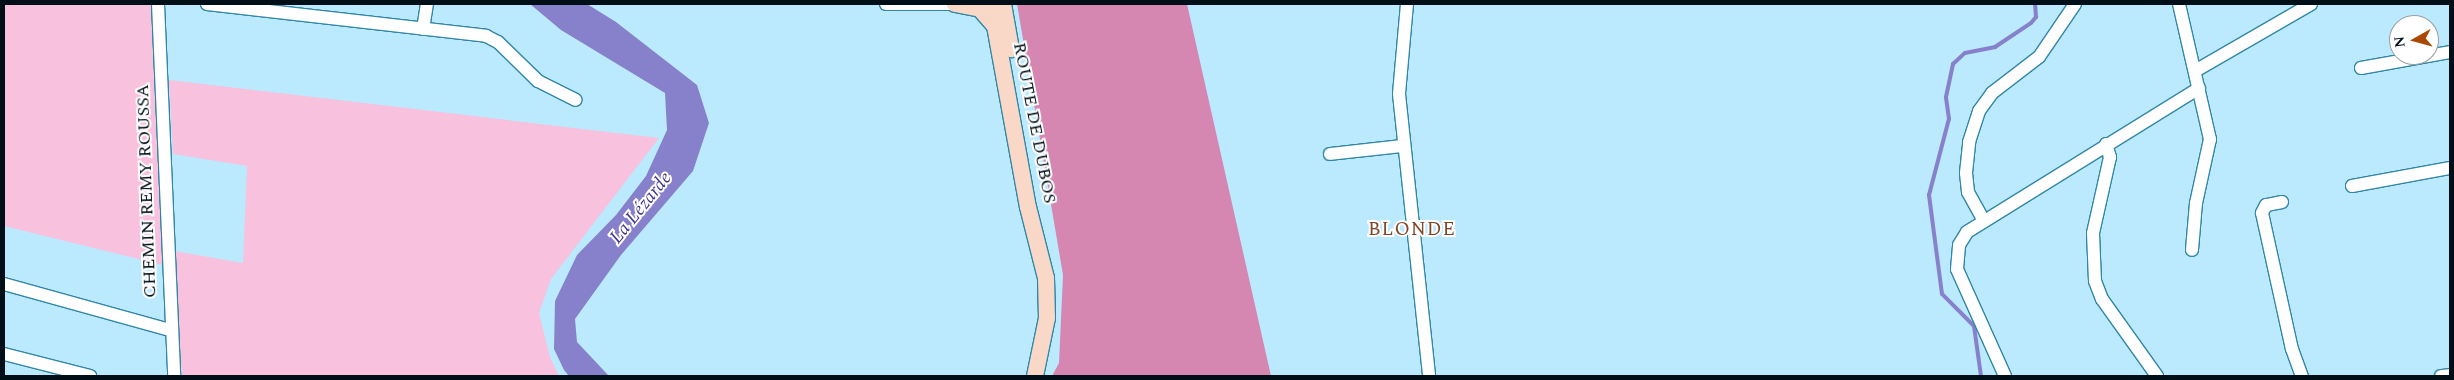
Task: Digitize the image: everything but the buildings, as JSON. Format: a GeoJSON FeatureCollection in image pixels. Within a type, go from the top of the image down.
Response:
{"type":"FeatureCollection","features":[{"type":"Feature","properties":{"kind":"main road"},"geometry":{"type":"LineString","coordinates":[[955,4],[980,9],[996,27]]}},
{"type":"Feature","properties":{"kind":"main road","name":"ROUTE DE DUBOS"},"geometry":{"type":"LineString","coordinates":[[992,4],[1028,207],[1040,249]]}},
{"type":"Feature","properties":{"kind":"main road","name":"ROUTE DE DUBOS"},"geometry":{"type":"LineString","coordinates":[[1003,4],[1037,208],[1047,318],[1035,376]]}},
{"type":"Feature","properties":{"kind":"street","name":"CHEMIN REMY ROUSSA"},"geometry":{"type":"LineString","coordinates":[[158,4],[170,330],[174,376]]}},
{"type":"Feature","properties":{"kind":"street"},"geometry":{"type":"LineString","coordinates":[[207,4],[486,36],[498,42],[538,81],[576,100]]}},
{"type":"Feature","properties":{"kind":"street"},"geometry":{"type":"LineString","coordinates":[[423,29],[427,4]]}},
{"type":"Feature","properties":{"kind":"street"},"geometry":{"type":"LineString","coordinates":[[886,4],[955,4]]}},
{"type":"Feature","properties":{"kind":"street"},"geometry":{"type":"LineString","coordinates":[[1407,4],[1399,80],[1403,146],[1429,376]]}},
{"type":"Feature","properties":{"kind":"street"},"geometry":{"type":"LineString","coordinates":[[1984,221],[1968,192],[1966,173],[1969,142],[1979,111],[1992,93],[2039,57],[2075,4]]}},
{"type":"Feature","properties":{"kind":"street"},"geometry":{"type":"LineString","coordinates":[[2179,4],[2199,88],[2209,148],[2196,203],[2192,250]]}},
{"type":"Feature","properties":{"kind":"street"},"geometry":{"type":"LineString","coordinates":[[2195,72],[2310,4]]}},
{"type":"Feature","properties":{"kind":"street"},"geometry":{"type":"LineString","coordinates":[[2362,68],[2450,52]]}},
{"type":"Feature","properties":{"kind":"street"},"geometry":{"type":"LineString","coordinates":[[2005,376],[1967,297],[1955,259],[1967,232],[2199,88]]}},
{"type":"Feature","properties":{"kind":"street"},"geometry":{"type":"LineString","coordinates":[[2106,144],[2110,158],[2093,233],[2095,280],[2102,299],[2157,376]]}},
{"type":"Feature","properties":{"kind":"street"},"geometry":{"type":"LineString","coordinates":[[1330,154],[1403,146]]}},
{"type":"Feature","properties":{"kind":"street"},"geometry":{"type":"LineString","coordinates":[[2352,186],[2450,168]]}},
{"type":"Feature","properties":{"kind":"street"},"geometry":{"type":"LineString","coordinates":[[2282,202],[2266,205],[2262,213],[2292,349],[2302,376]]}},
{"type":"Feature","properties":{"kind":"street"},"geometry":{"type":"LineString","coordinates":[[4,284],[170,330]]}},
{"type":"Feature","properties":{"kind":"street"},"geometry":{"type":"LineString","coordinates":[[4,354],[83,375]]}},
{"type":"Feature","properties":{"kind":"street"},"geometry":{"type":"LineString","coordinates":[[2441,376],[2450,375]]}},
{"type":"Feature","properties":{"kind":"shaded area"},"geometry":{"type":"Polygon","coordinates":[[[4,4],[153,4],[163,265],[4,226],[4,4]]]}},
{"type":"Feature","properties":{"kind":"shaded area"},"geometry":{"type":"Polygon","coordinates":[[[1017,4],[1187,4],[1271,376],[1052,376],[1059,363],[1063,275],[1017,4]]]}},
{"type":"Feature","properties":{"kind":"shaded area"},"geometry":{"type":"Polygon","coordinates":[[[169,80],[659,138],[551,279],[539,313],[550,357],[559,376],[182,376],[174,251],[243,263],[247,166],[173,154],[169,80]]]}},
{"type":"Feature","properties":{"kind":"water","name":"La Lézarde"},"geometry":{"type":"Polygon","coordinates":[[[530,4],[587,4],[616,22],[697,85],[709,123],[693,171],[621,255],[575,319],[577,342],[609,376],[569,376],[564,370],[554,349],[555,301],[577,255],[616,215],[646,176],[667,130],[665,93],[561,30],[530,4]]]}},
{"type":"Feature","properties":{"kind":"waterway"},"geometry":{"type":"LineString","coordinates":[[1981,376],[1974,326],[1942,294],[1929,195],[1949,119],[1946,97],[1953,64],[1965,53],[1995,47],[2031,23],[2036,17],[2035,4]]}},
{"type":"Feature","properties":{"kind":"district","name":"BLONDE"},"geometry":{"type":"Point","coordinates":[1412,230]}}]}
